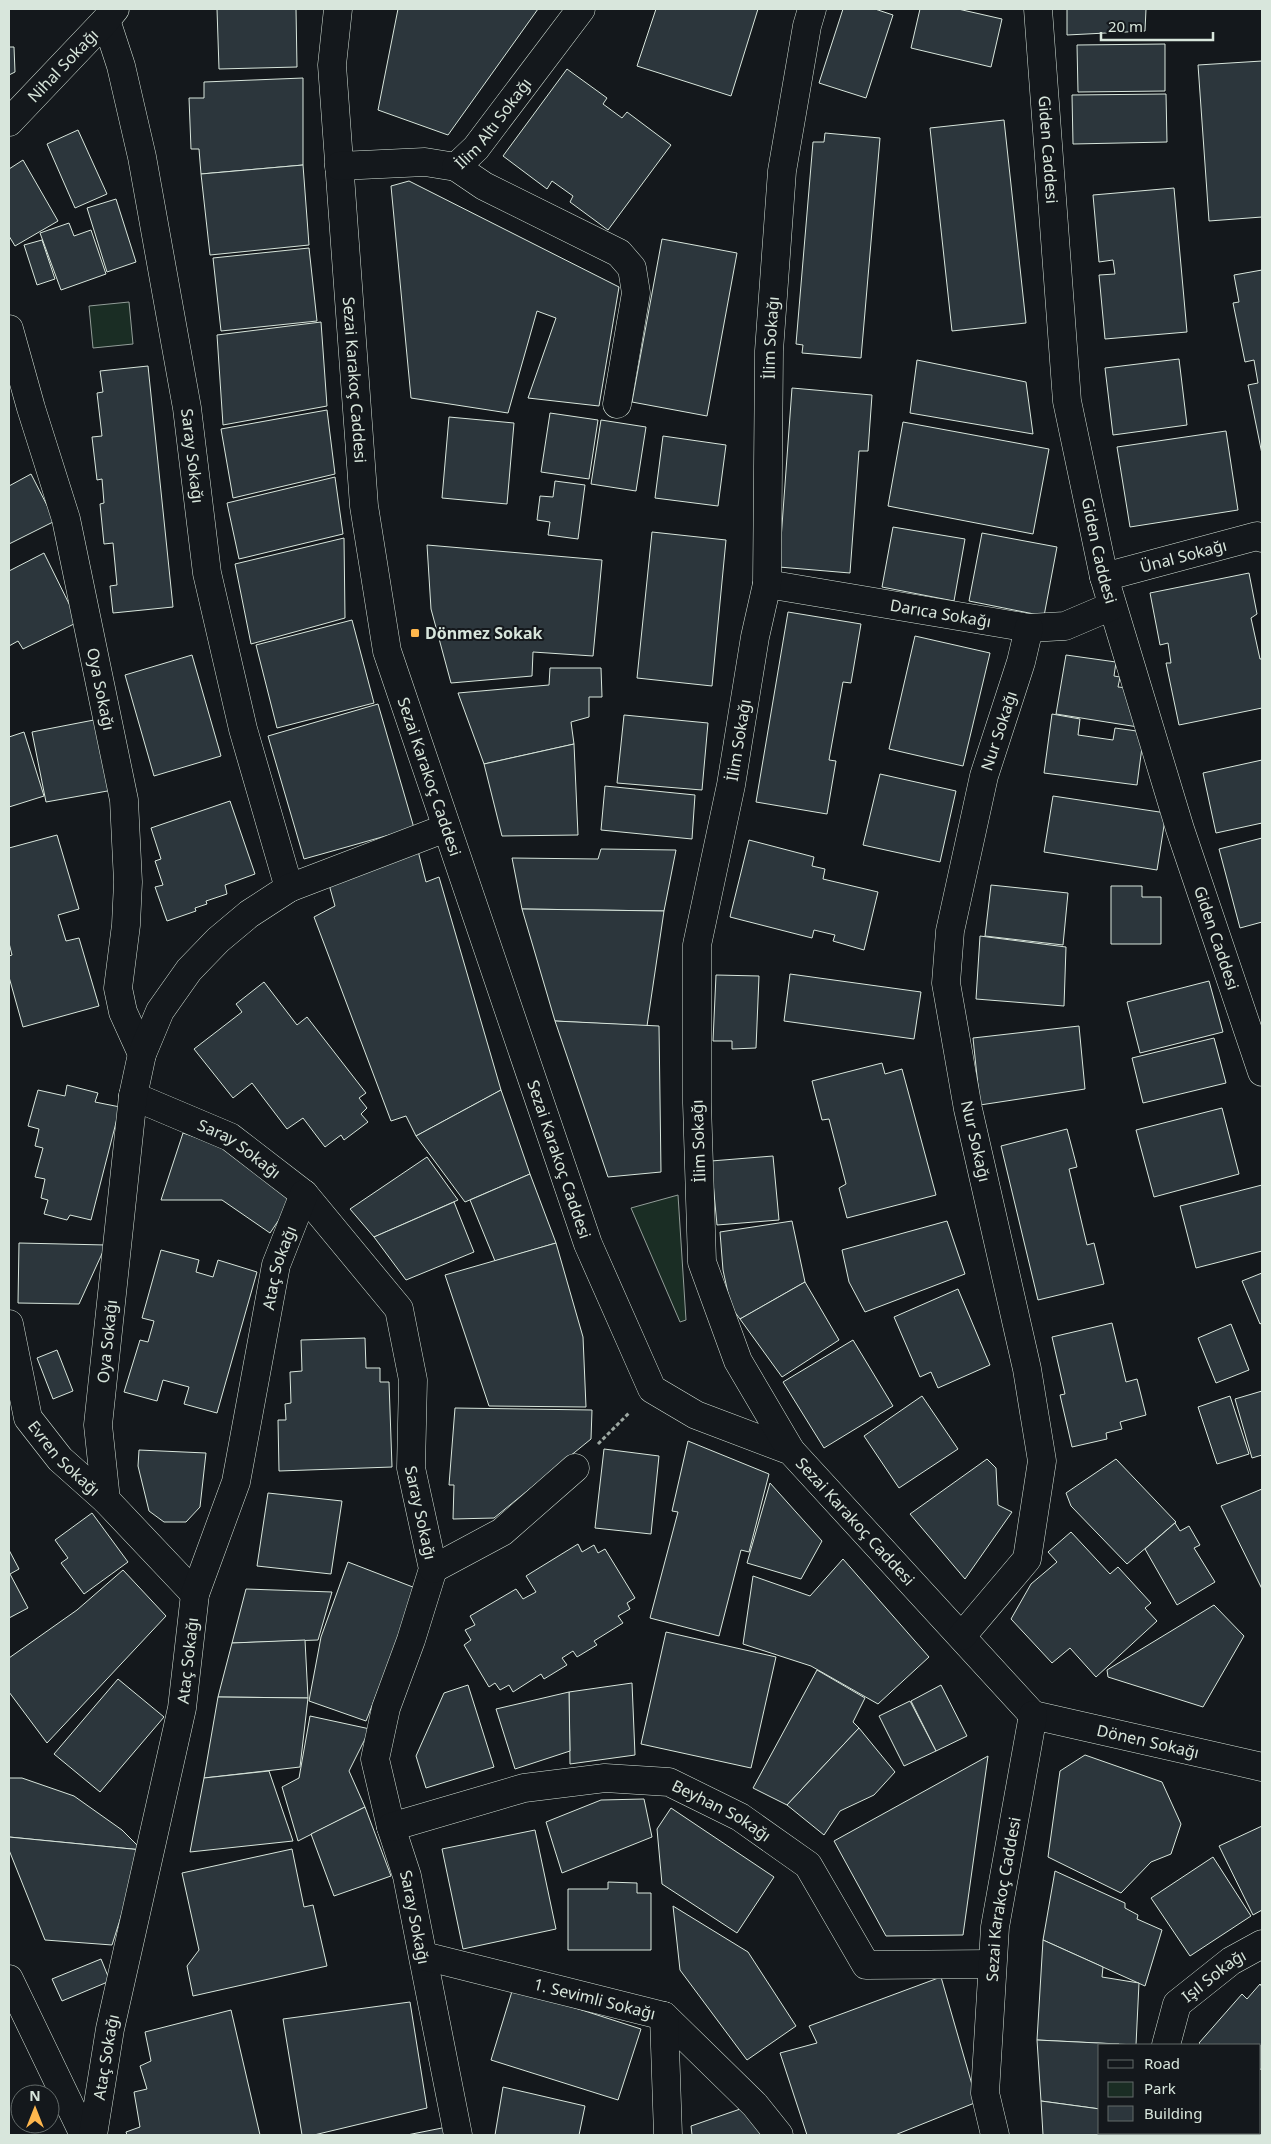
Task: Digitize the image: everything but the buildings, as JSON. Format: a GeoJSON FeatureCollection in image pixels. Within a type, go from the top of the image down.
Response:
{"type":"FeatureCollection","features":[{"type":"Feature","properties":{"kind":"street","name":"Sezai Karakoç Caddesi"},"geometry":{"type":"LineString","coordinates":[[338,9],[332,65],[364,506],[386,642],[446,828],[588,1244],[652,1389],[696,1416],[791,1451],[1033,1715],[995,1926],[985,2093],[995,2135]]}},
{"type":"Feature","properties":{"kind":"street","name":"İlim Altı Sokağı"},"geometry":{"type":"LineString","coordinates":[[339,166],[425,162],[456,167],[476,148],[581,9]]}},
{"type":"Feature","properties":{"kind":"street","name":"İlim Sokağı"},"geometry":{"type":"LineString","coordinates":[[791,1451],[738,1362],[702,1262],[697,1112],[697,945],[730,785],[755,637],[767,584],[768,351],[781,190],[806,26],[812,9]]}},
{"type":"Feature","properties":{"kind":"street","name":"Giden Caddesi"},"geometry":{"type":"LineString","coordinates":[[1038,9],[1067,401],[1104,577],[1180,829],[1262,1072]]}},
{"type":"Feature","properties":{"kind":"street","name":"Nihal Sokağı"},"geometry":{"type":"LineString","coordinates":[[9,122],[111,15]]}},
{"type":"Feature","properties":{"kind":"street","name":"Saray Sokağı"},"geometry":{"type":"LineString","coordinates":[[111,15],[142,157],[187,408],[207,573],[243,729],[289,888]]}},
{"type":"Feature","properties":{"kind":"street"},"geometry":{"type":"LineString","coordinates":[[456,167],[484,186],[619,253],[632,268],[636,293],[617,404]]}},
{"type":"Feature","properties":{"kind":"street","name":"Oya Sokağı"},"geometry":{"type":"LineString","coordinates":[[9,329],[31,408],[66,519],[124,800],[128,882],[126,925],[118,988],[122,1012],[142,1054]]}},
{"type":"Feature","properties":{"kind":"street","name":"Ünal Sokağı"},"geometry":{"type":"LineString","coordinates":[[1104,577],[1257,536],[1262,538]]}},
{"type":"Feature","properties":{"kind":"street","name":"Darıca Sokağı"},"geometry":{"type":"LineString","coordinates":[[767,584],[1029,628],[1065,626],[1112,606]]}},
{"type":"Feature","properties":{"kind":"street","name":"Nur Sokağı"},"geometry":{"type":"LineString","coordinates":[[962,1636],[1027,1559],[1042,1461],[1027,1369],[968,1109],[946,983],[950,932],[984,776],[1021,662],[1029,628]]}},
{"type":"Feature","properties":{"kind":"street","name":"Oya Sokağı"},"geometry":{"type":"LineString","coordinates":[[106,1500],[98,1425],[134,1096],[142,1054],[160,1010],[188,970],[218,940],[249,914],[289,888],[446,828]]}},
{"type":"Feature","properties":{"kind":"street","name":"Saray Sokağı"},"geometry":{"type":"LineString","coordinates":[[134,1096],[230,1137],[304,1194],[400,1309],[413,1380],[411,1468],[433,1569],[411,1640],[386,1708],[375,1759],[391,1827],[407,1876],[458,2135]]}},
{"type":"Feature","properties":{"kind":"street","name":"Ataç Sokağı"},"geometry":{"type":"LineString","coordinates":[[93,2135],[110,2030],[182,1708],[195,1594],[236,1482],[276,1265],[304,1194]]}},
{"type":"Feature","properties":{"kind":"street","name":"Evren Sokağı"},"geometry":{"type":"LineString","coordinates":[[9,1324],[28,1418],[60,1459],[106,1500]]}},
{"type":"Feature","properties":{"kind":"street"},"geometry":{"type":"LineString","coordinates":[[433,1569],[502,1532],[575,1468]]}},
{"type":"Feature","properties":{"kind":"street"},"geometry":{"type":"LineString","coordinates":[[106,1500],[195,1594]]}},
{"type":"Feature","properties":{"kind":"street","name":"Dönen Sokağı"},"geometry":{"type":"LineString","coordinates":[[1033,1715],[1262,1767]]}},
{"type":"Feature","properties":{"kind":"street","name":"Beyhan Sokağı"},"geometry":{"type":"LineString","coordinates":[[391,1827],[524,1788],[605,1778],[669,1782],[740,1817],[808,1865],[866,1966],[992,1964]]}},
{"type":"Feature","properties":{"kind":"street","name":"Işıl Sokağı"},"geometry":{"type":"LineString","coordinates":[[1166,2044],[1177,2004],[1231,1961],[1262,1944]]}},
{"type":"Feature","properties":{"kind":"street","name":"1. Sevimli Sokağı"},"geometry":{"type":"LineString","coordinates":[[424,1956],[664,2016],[755,2106],[779,2135]]}},
{"type":"Feature","properties":{"kind":"street"},"geometry":{"type":"LineString","coordinates":[[9,1979],[84,2135]]}},
{"type":"Feature","properties":{"kind":"street"},"geometry":{"type":"LineString","coordinates":[[664,2016],[668,2135]]}},
{"type":"Feature","properties":{"kind":"path"},"geometry":{"type":"LineString","coordinates":[[575,1468],[652,1389]]}},
{"type":"Feature","properties":{"kind":"green space"},"geometry":{"type":"Polygon","coordinates":[[[129,302],[133,344],[93,348],[89,306],[129,302]]]}},
{"type":"Feature","properties":{"kind":"green space"},"geometry":{"type":"Polygon","coordinates":[[[678,1195],[686,1320],[680,1322],[631,1208],[678,1195]]]}},
{"type":"Feature","properties":{"kind":"place","name":"Dönmez Sokak"},"geometry":{"type":"Point","coordinates":[415,633]}}]}
